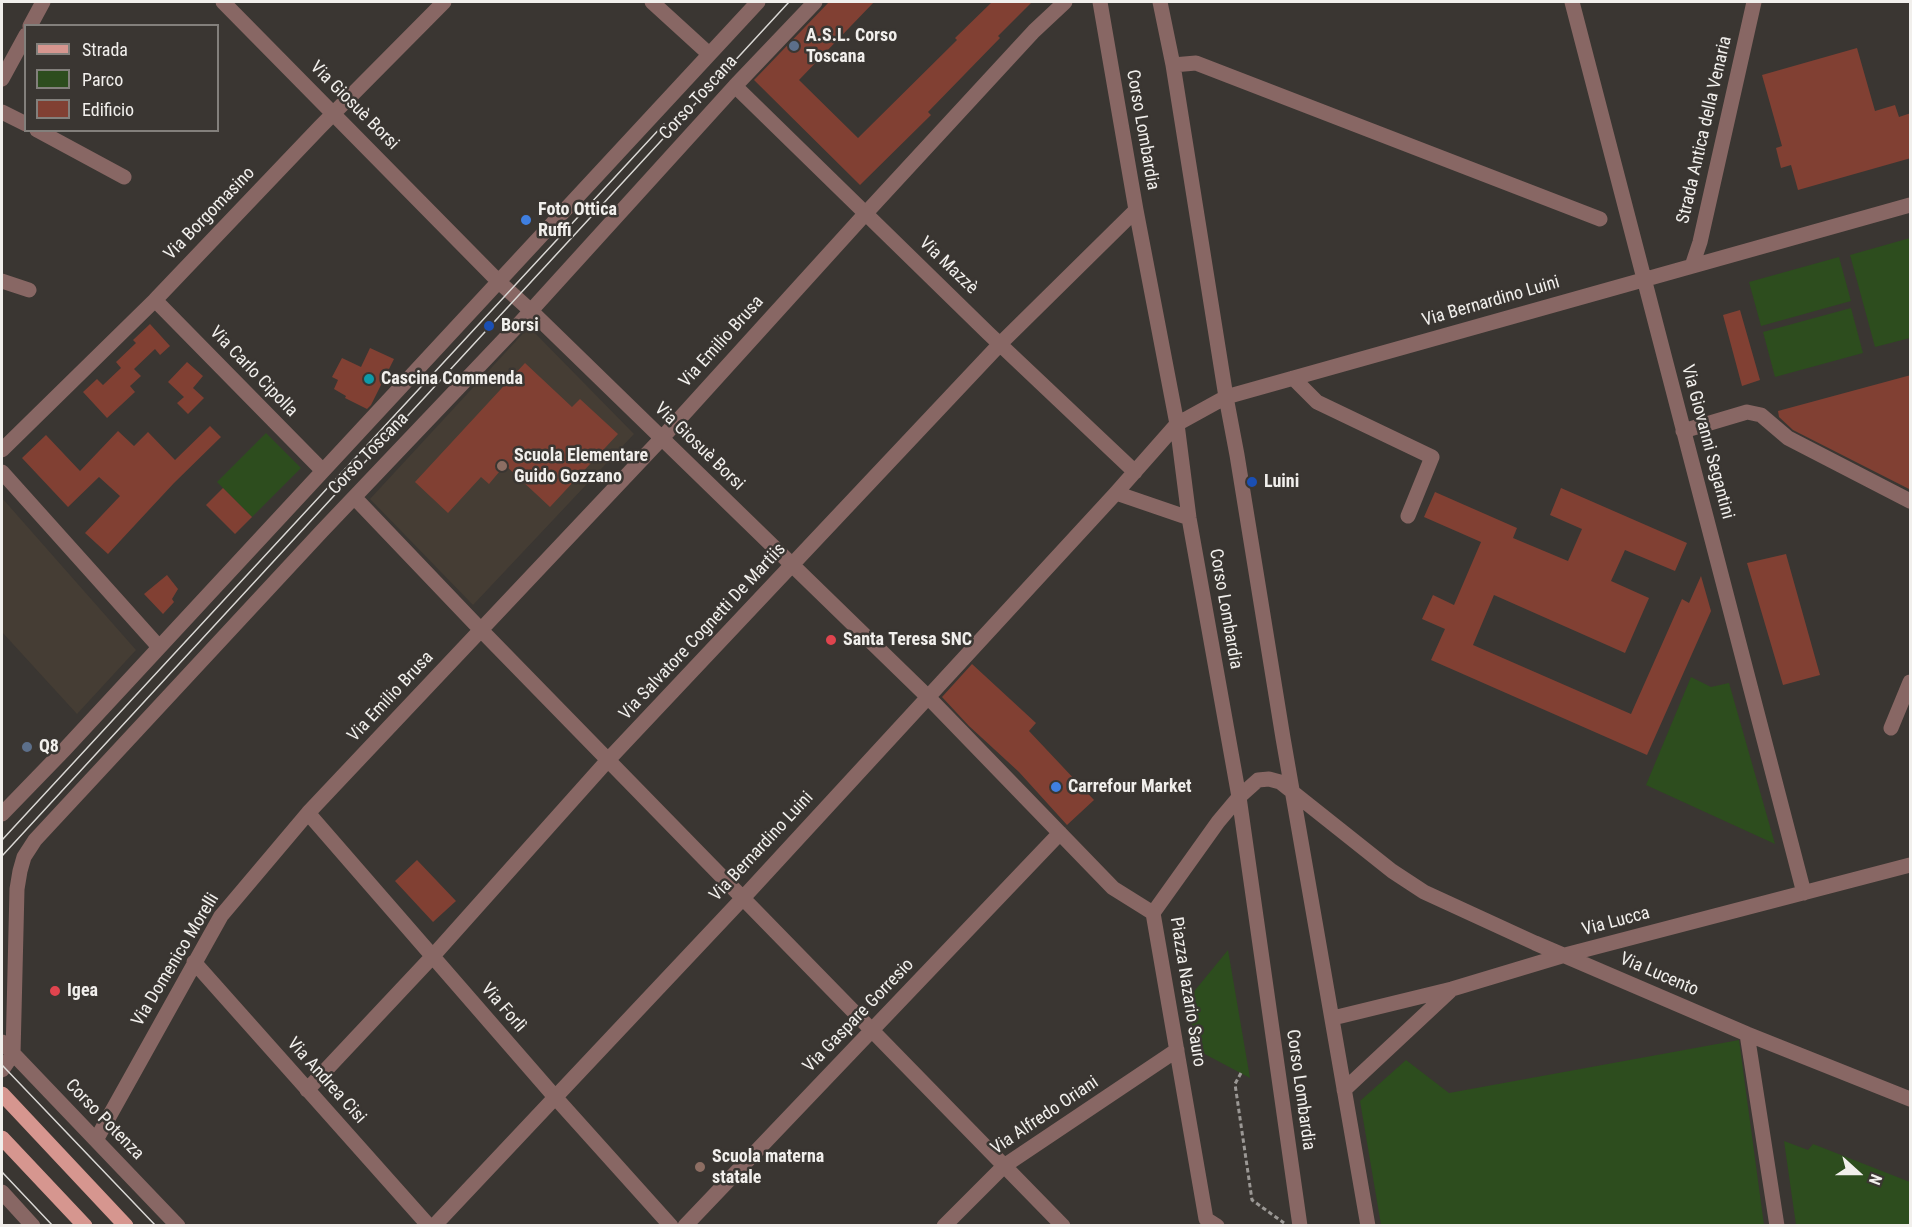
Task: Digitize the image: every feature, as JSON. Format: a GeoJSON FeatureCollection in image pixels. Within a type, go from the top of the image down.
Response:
{"type":"FeatureCollection","features":[{"type":"Feature","properties":{"kind":"main road"},"geometry":{"type":"LineString","coordinates":[[2,1094],[126,1226]]}},
{"type":"Feature","properties":{"kind":"main road"},"geometry":{"type":"LineString","coordinates":[[2,1138],[85,1226]]}},
{"type":"Feature","properties":{"kind":"street"},"geometry":{"type":"LineString","coordinates":[[31,24],[43,2]]}},
{"type":"Feature","properties":{"kind":"street","name":"Via Giosuè Borsi"},"geometry":{"type":"LineString","coordinates":[[223,2],[498,281],[928,697],[1113,888],[1153,913]]}},
{"type":"Feature","properties":{"kind":"street","name":"Via Borgomasino"},"geometry":{"type":"LineString","coordinates":[[2,450],[155,300],[333,113],[444,2]]}},
{"type":"Feature","properties":{"kind":"street"},"geometry":{"type":"LineString","coordinates":[[652,2],[709,54]]}},
{"type":"Feature","properties":{"kind":"street","name":"Corso Toscana"},"geometry":{"type":"LineString","coordinates":[[2,814],[65,749],[758,2]]}},
{"type":"Feature","properties":{"kind":"street","name":"Corso Toscana"},"geometry":{"type":"LineString","coordinates":[[13,1054],[17,889],[24,857],[35,840],[531,311],[735,86],[815,2]]}},
{"type":"Feature","properties":{"kind":"street","name":"Via Emilio Brusa"},"geometry":{"type":"LineString","coordinates":[[308,813],[662,438],[1034,31],[1065,2]]}},
{"type":"Feature","properties":{"kind":"street","name":"Corso Lombardia"},"geometry":{"type":"LineString","coordinates":[[1100,2],[1136,210],[1177,424],[1189,518],[1239,797],[1300,1226]]}},
{"type":"Feature","properties":{"kind":"street","name":"Corso Lombardia"},"geometry":{"type":"LineString","coordinates":[[1160,2],[1173,65],[1292,791],[1368,1226]]}},
{"type":"Feature","properties":{"kind":"street","name":"Via Giovanni Segantini"},"geometry":{"type":"LineString","coordinates":[[1572,2],[1804,893]]}},
{"type":"Feature","properties":{"kind":"street","name":"Strada Antica della Venaria"},"geometry":{"type":"LineString","coordinates":[[1692,266],[1700,242],[1754,2]]}},
{"type":"Feature","properties":{"kind":"street"},"geometry":{"type":"LineString","coordinates":[[2,79],[24,39]]}},
{"type":"Feature","properties":{"kind":"street"},"geometry":{"type":"LineString","coordinates":[[1173,65],[1196,63],[1600,219]]}},
{"type":"Feature","properties":{"kind":"street","name":"Via Mazzè"},"geometry":{"type":"LineString","coordinates":[[735,86],[1135,472]]}},
{"type":"Feature","properties":{"kind":"street"},"geometry":{"type":"LineString","coordinates":[[2,112],[24,123]]}},
{"type":"Feature","properties":{"kind":"street"},"geometry":{"type":"LineString","coordinates":[[41,132],[124,177]]}},
{"type":"Feature","properties":{"kind":"street","name":"Via Bernardino Luini"},"geometry":{"type":"LineString","coordinates":[[434,1226],[742,898],[1177,424],[1226,397],[1911,205]]}},
{"type":"Feature","properties":{"kind":"street","name":"Via Salvatore Cognetti De Martiis"},"geometry":{"type":"LineString","coordinates":[[307,1090],[432,957],[608,760],[1000,344],[1136,210]]}},
{"type":"Feature","properties":{"kind":"street"},"geometry":{"type":"LineString","coordinates":[[2,281],[29,290]]}},
{"type":"Feature","properties":{"kind":"street","name":"Via Carlo Cipolla"},"geometry":{"type":"LineString","coordinates":[[155,300],[323,471]]}},
{"type":"Feature","properties":{"kind":"street"},"geometry":{"type":"LineString","coordinates":[[1293,378],[1317,402],[1432,457],[1408,516]]}},
{"type":"Feature","properties":{"kind":"street"},"geometry":{"type":"LineString","coordinates":[[1683,431],[1747,412],[1761,415],[1788,438],[1911,501]]}},
{"type":"Feature","properties":{"kind":"street"},"geometry":{"type":"LineString","coordinates":[[2,472],[159,647]]}},
{"type":"Feature","properties":{"kind":"street"},"geometry":{"type":"LineString","coordinates":[[1116,493],[1189,518]]}},
{"type":"Feature","properties":{"kind":"street"},"geometry":{"type":"LineString","coordinates":[[355,498],[480,630],[1063,1226]]}},
{"type":"Feature","properties":{"kind":"street"},"geometry":{"type":"LineString","coordinates":[[1891,728],[1911,682]]}},
{"type":"Feature","properties":{"kind":"street","name":"Piazza Nazario Sauro"},"geometry":{"type":"LineString","coordinates":[[1207,1223],[1153,913],[1218,822],[1239,797],[1258,780],[1269,778],[1280,782],[1392,871],[1424,892]]}},
{"type":"Feature","properties":{"kind":"street","name":"Via Forlì"},"geometry":{"type":"LineString","coordinates":[[308,813],[555,1097],[671,1226]]}},
{"type":"Feature","properties":{"kind":"street","name":"Via Domenico Morelli"},"geometry":{"type":"LineString","coordinates":[[96,1140],[221,916],[308,813]]}},
{"type":"Feature","properties":{"kind":"street","name":"Via Gaspare Gorresio"},"geometry":{"type":"LineString","coordinates":[[685,1226],[1060,833]]}},
{"type":"Feature","properties":{"kind":"street","name":"Via Lucca"},"geometry":{"type":"LineString","coordinates":[[1333,1018],[1452,989],[1565,955],[1911,865]]}},
{"type":"Feature","properties":{"kind":"street","name":"Via Lucento"},"geometry":{"type":"LineString","coordinates":[[1424,892],[1747,1034],[1911,1099]]}},
{"type":"Feature","properties":{"kind":"street","name":"Via Andrea Cisi"},"geometry":{"type":"LineString","coordinates":[[194,962],[429,1226]]}},
{"type":"Feature","properties":{"kind":"street"},"geometry":{"type":"LineString","coordinates":[[1344,1090],[1452,989]]}},
{"type":"Feature","properties":{"kind":"street"},"geometry":{"type":"LineString","coordinates":[[1747,1034],[1777,1226]]}},
{"type":"Feature","properties":{"kind":"street","name":"Corso Potenza"},"geometry":{"type":"LineString","coordinates":[[2,1042],[178,1226]]}},
{"type":"Feature","properties":{"kind":"street","name":"Via Alfredo Oriani"},"geometry":{"type":"LineString","coordinates":[[944,1226],[1004,1166],[1177,1050]]}},
{"type":"Feature","properties":{"kind":"street"},"geometry":{"type":"LineString","coordinates":[[2,1070],[13,1054]]}},
{"type":"Feature","properties":{"kind":"street"},"geometry":{"type":"LineString","coordinates":[[2,1192],[33,1226]]}},
{"type":"Feature","properties":{"kind":"path"},"geometry":{"type":"LineString","coordinates":[[1241,1073],[1235,1084],[1252,1200],[1288,1226]]}},
{"type":"Feature","properties":{"kind":"shaded area","name":"Scuola Elementare Guido Gozzano"},"geometry":{"type":"Polygon","coordinates":[[[529,327],[634,434],[473,605],[370,499],[529,327]]]}},
{"type":"Feature","properties":{"kind":"shaded area"},"geometry":{"type":"Polygon","coordinates":[[[2,498],[136,650],[77,714],[2,632],[2,498]]]}},
{"type":"Feature","properties":{"kind":"green space"},"geometry":{"type":"Polygon","coordinates":[[[1910,238],[1910,338],[1875,347],[1850,255],[1910,238]]]}},
{"type":"Feature","properties":{"kind":"green space"},"geometry":{"type":"Polygon","coordinates":[[[1839,257],[1851,301],[1761,326],[1749,282],[1839,257]]]}},
{"type":"Feature","properties":{"kind":"green space"},"geometry":{"type":"Polygon","coordinates":[[[1851,308],[1863,353],[1775,377],[1763,332],[1851,308]]]}},
{"type":"Feature","properties":{"kind":"green space"},"geometry":{"type":"Polygon","coordinates":[[[266,433],[301,468],[252,517],[217,482],[266,433]]]}},
{"type":"Feature","properties":{"kind":"green space"},"geometry":{"type":"Polygon","coordinates":[[[1691,677],[1711,687],[1729,683],[1775,844],[1646,785],[1691,677]]]}},
{"type":"Feature","properties":{"kind":"green space"},"geometry":{"type":"Polygon","coordinates":[[[1228,950],[1250,1078],[1197,1050],[1187,1000],[1228,950]]]}},
{"type":"Feature","properties":{"kind":"green space"},"geometry":{"type":"Polygon","coordinates":[[[1739,1040],[1764,1225],[1381,1225],[1360,1101],[1406,1060],[1449,1093],[1739,1040]]]}},
{"type":"Feature","properties":{"kind":"green space"},"geometry":{"type":"Polygon","coordinates":[[[1784,1141],[1808,1150],[1813,1144],[1910,1182],[1910,1225],[1796,1225],[1784,1141]]]}},
{"type":"Feature","properties":{"kind":"building"},"geometry":{"type":"Polygon","coordinates":[[[829,2],[874,2],[799,80],[858,138],[992,2],[1032,2],[928,112],[931,115],[860,185],[754,80],[829,2]]]}},
{"type":"Feature","properties":{"kind":"building"},"geometry":{"type":"Polygon","coordinates":[[[1857,48],[1875,111],[1895,105],[1899,117],[1911,113],[1911,158],[1798,190],[1791,165],[1781,168],[1776,148],[1782,146],[1762,75],[1857,48]]]}},
{"type":"Feature","properties":{"kind":"building"},"geometry":{"type":"Polygon","coordinates":[[[1740,310],[1760,380],[1742,386],[1723,315],[1740,310]]]}},
{"type":"Feature","properties":{"kind":"building"},"geometry":{"type":"Polygon","coordinates":[[[150,324],[170,346],[160,355],[155,349],[134,369],[141,376],[130,386],[135,392],[107,418],[83,392],[97,379],[103,385],[121,368],[116,362],[136,343],[133,340],[150,324]]]}},
{"type":"Feature","properties":{"kind":"building","name":"Cascina Commenda"},"geometry":{"type":"Polygon","coordinates":[[[370,348],[394,359],[367,409],[345,398],[346,396],[334,389],[338,380],[332,377],[342,358],[361,367],[370,348]]]}},
{"type":"Feature","properties":{"kind":"building"},"geometry":{"type":"Polygon","coordinates":[[[187,362],[203,376],[193,388],[204,398],[188,414],[177,403],[184,397],[168,382],[187,362]]]}},
{"type":"Feature","properties":{"kind":"building"},"geometry":{"type":"Polygon","coordinates":[[[525,363],[572,407],[580,399],[618,434],[550,507],[505,465],[489,484],[481,477],[448,513],[415,482],[525,363]]]}},
{"type":"Feature","properties":{"kind":"building"},"geometry":{"type":"Polygon","coordinates":[[[1911,375],[1911,490],[1793,430],[1779,417],[1778,411],[1911,375]]]}},
{"type":"Feature","properties":{"kind":"building"},"geometry":{"type":"Polygon","coordinates":[[[210,426],[221,437],[174,483],[108,554],[85,533],[120,496],[99,477],[68,507],[22,458],[46,435],[80,471],[118,431],[134,446],[148,432],[175,460],[210,426]]]}},
{"type":"Feature","properties":{"kind":"building"},"geometry":{"type":"Polygon","coordinates":[[[223,488],[252,517],[235,534],[206,505],[223,488]]]}},
{"type":"Feature","properties":{"kind":"building"},"geometry":{"type":"Polygon","coordinates":[[[1561,488],[1687,543],[1675,571],[1625,550],[1611,581],[1649,598],[1625,653],[1494,595],[1473,645],[1631,714],[1682,599],[1689,603],[1701,576],[1711,611],[1647,755],[1431,660],[1445,629],[1422,619],[1433,595],[1454,605],[1481,542],[1424,517],[1435,492],[1517,528],[1513,538],[1568,561],[1582,529],[1550,515],[1561,488]]]}},
{"type":"Feature","properties":{"kind":"building"},"geometry":{"type":"Polygon","coordinates":[[[1786,554],[1820,675],[1783,685],[1747,563],[1786,554]]]}},
{"type":"Feature","properties":{"kind":"building"},"geometry":{"type":"Polygon","coordinates":[[[167,575],[178,589],[172,599],[174,602],[163,614],[144,594],[167,575]]]}},
{"type":"Feature","properties":{"kind":"building"},"geometry":{"type":"Polygon","coordinates":[[[972,664],[1036,723],[1029,731],[1094,800],[1067,825],[1019,772],[969,726],[942,697],[972,664]]]}},
{"type":"Feature","properties":{"kind":"building"},"geometry":{"type":"Polygon","coordinates":[[[417,860],[456,901],[433,922],[395,881],[417,860]]]}},
{"type":"Feature","properties":{"kind":"tram line"},"geometry":{"type":"LineString","coordinates":[[2,856],[789,2]]}},
{"type":"Feature","properties":{"kind":"tram line"},"geometry":{"type":"LineString","coordinates":[[2,840],[664,124]]}},
{"type":"Feature","properties":{"kind":"tram line"},"geometry":{"type":"LineString","coordinates":[[2,1065],[156,1226]]}},
{"type":"Feature","properties":{"kind":"tram line"},"geometry":{"type":"LineString","coordinates":[[2,1172],[53,1226]]}},
{"type":"Feature","properties":{"kind":"place","name":"A.S.L. Corso Toscana"},"geometry":{"type":"Point","coordinates":[794,46]}},
{"type":"Feature","properties":{"kind":"place","name":"Foto Ottica Ruffi"},"geometry":{"type":"Point","coordinates":[526,220]}},
{"type":"Feature","properties":{"kind":"place","name":"Borsi"},"geometry":{"type":"Point","coordinates":[489,326]}},
{"type":"Feature","properties":{"kind":"place","name":"Cascina Commenda"},"geometry":{"type":"Point","coordinates":[369,379]}},
{"type":"Feature","properties":{"kind":"place","name":"Scuola Elementare Guido Gozzano"},"geometry":{"type":"Point","coordinates":[502,466]}},
{"type":"Feature","properties":{"kind":"place","name":"Luini"},"geometry":{"type":"Point","coordinates":[1252,482]}},
{"type":"Feature","properties":{"kind":"place","name":"Santa Teresa SNC"},"geometry":{"type":"Point","coordinates":[831,640]}},
{"type":"Feature","properties":{"kind":"place","name":"Q8"},"geometry":{"type":"Point","coordinates":[27,747]}},
{"type":"Feature","properties":{"kind":"place","name":"Carrefour Market"},"geometry":{"type":"Point","coordinates":[1056,787]}},
{"type":"Feature","properties":{"kind":"place","name":"Igea"},"geometry":{"type":"Point","coordinates":[55,991]}},
{"type":"Feature","properties":{"kind":"place","name":"Scuola materna statale"},"geometry":{"type":"Point","coordinates":[700,1167]}}]}
